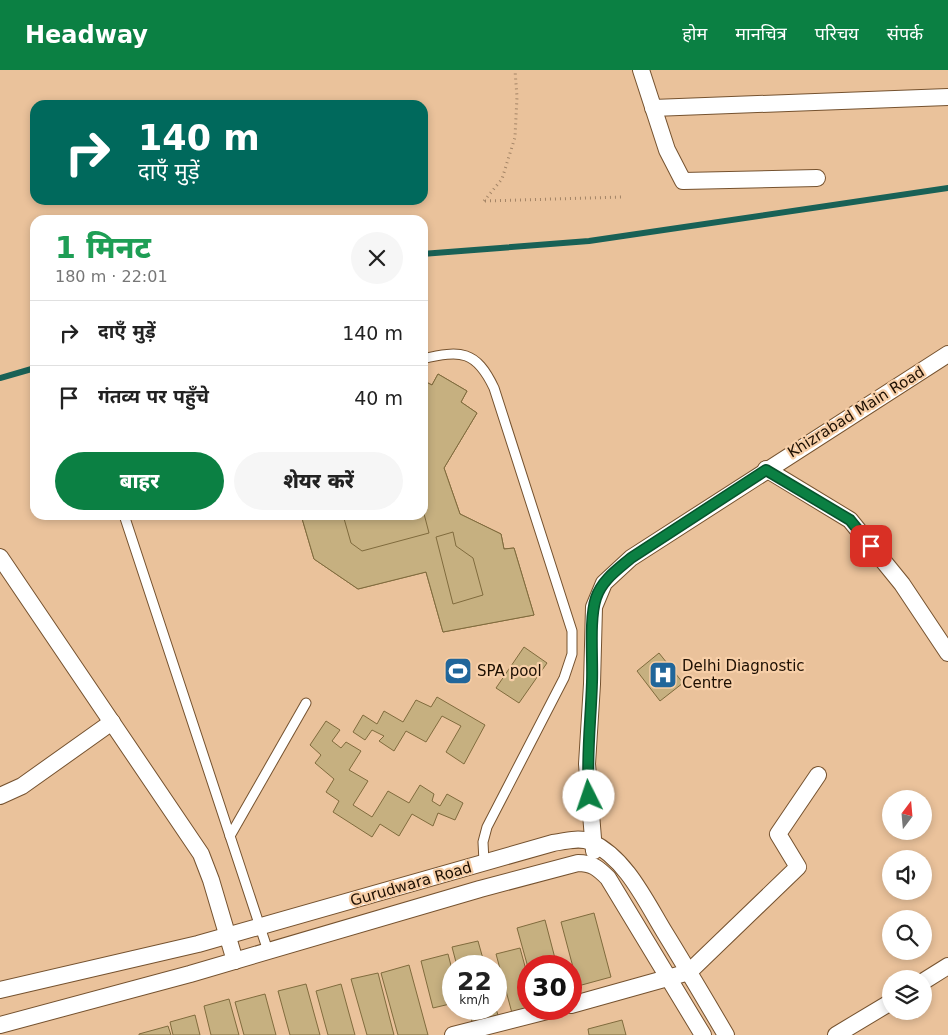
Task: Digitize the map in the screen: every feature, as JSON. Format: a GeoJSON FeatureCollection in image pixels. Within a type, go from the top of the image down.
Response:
{"type":"FeatureCollection","features":[{"type":"Feature","properties":{"kind":"street"},"geometry":{"type":"LineString","coordinates":[[641,70],[668,150],[683,181],[817,178]]}},
{"type":"Feature","properties":{"kind":"street"},"geometry":{"type":"LineString","coordinates":[[653,108],[948,97]]}},
{"type":"Feature","properties":{"kind":"street","name":"Khizrabad Main Road"},"geometry":{"type":"LineString","coordinates":[[592,865],[594,844],[587,764],[594,606],[604,583],[631,558],[948,354]]}},
{"type":"Feature","properties":{"kind":"street"},"geometry":{"type":"LineString","coordinates":[[766,470],[850,520],[902,584],[948,653]]}},
{"type":"Feature","properties":{"kind":"street"},"geometry":{"type":"LineString","coordinates":[[0,558],[201,854],[212,880],[235,961]]}},
{"type":"Feature","properties":{"kind":"street"},"geometry":{"type":"LineString","coordinates":[[0,796],[22,786],[112,722]]}},
{"type":"Feature","properties":{"kind":"street"},"geometry":{"type":"LineString","coordinates":[[582,1002],[689,972],[798,866],[778,834],[818,775]]}},
{"type":"Feature","properties":{"kind":"street","name":"Gurudwara Road"},"geometry":{"type":"LineString","coordinates":[[0,990],[147,957],[227,936],[484,862],[573,839],[589,841],[594,844],[616,861],[636,885],[726,1035]]}},
{"type":"Feature","properties":{"kind":"street"},"geometry":{"type":"LineString","coordinates":[[0,1025],[235,961],[578,863],[598,868],[608,878],[703,1035]]}},
{"type":"Feature","properties":{"kind":"street"},"geometry":{"type":"LineString","coordinates":[[932,976],[948,966]]}},
{"type":"Feature","properties":{"kind":"street"},"geometry":{"type":"LineString","coordinates":[[836,1035],[882,1007]]}},
{"type":"Feature","properties":{"kind":"street"},"geometry":{"type":"LineString","coordinates":[[453,1035],[517,1019]]}},
{"type":"Feature","properties":{"kind":"lane"},"geometry":{"type":"LineString","coordinates":[[428,358],[448,353],[463,354],[477,361],[487,374],[497,398],[572,631],[572,654],[564,678],[486,827],[483,842],[484,862]]}},
{"type":"Feature","properties":{"kind":"lane"},"geometry":{"type":"LineString","coordinates":[[126,520],[268,951]]}},
{"type":"Feature","properties":{"kind":"lane"},"geometry":{"type":"LineString","coordinates":[[230,836],[306,703]]}},
{"type":"Feature","properties":{"kind":"path"},"geometry":{"type":"LineString","coordinates":[[515,70],[517,97],[515,137],[502,179],[484,201],[623,197]]}},
{"type":"Feature","properties":{"kind":"building"},"geometry":{"type":"Polygon","coordinates":[[[438,374],[467,391],[461,402],[477,413],[444,468],[460,514],[501,534],[504,549],[514,548],[534,615],[443,632],[426,572],[358,589],[314,559],[302,520],[344,520],[351,543],[362,551],[429,533],[426,520],[428,520],[428,383],[432,385],[438,374]],[[453,532],[436,537],[453,604],[483,595],[473,558],[456,546],[453,532]]]}},
{"type":"Feature","properties":{"kind":"building"},"geometry":{"type":"Polygon","coordinates":[[[438,374],[467,391],[461,402],[477,413],[444,468],[460,514],[501,534],[504,549],[514,548],[534,615],[443,632],[426,572],[358,589],[314,559],[302,520],[428,520],[428,383],[432,385],[438,374]]]}},
{"type":"Feature","properties":{"kind":"building"},"geometry":{"type":"Polygon","coordinates":[[[344,520],[426,520],[429,533],[362,551],[351,543],[344,520]]]}},
{"type":"Feature","properties":{"kind":"building"},"geometry":{"type":"Polygon","coordinates":[[[453,532],[456,546],[473,558],[483,595],[453,604],[436,537],[453,532]]]}},
{"type":"Feature","properties":{"kind":"building"},"geometry":{"type":"Polygon","coordinates":[[[524,647],[547,663],[519,703],[496,688],[524,647]]]}},
{"type":"Feature","properties":{"kind":"building"},"geometry":{"type":"Polygon","coordinates":[[[659,653],[683,683],[660,701],[637,671],[659,653]]]}},
{"type":"Feature","properties":{"kind":"building"},"geometry":{"type":"Polygon","coordinates":[[[437,697],[485,725],[464,764],[446,752],[461,726],[442,716],[426,742],[406,731],[394,751],[379,741],[384,736],[372,730],[365,740],[353,732],[363,715],[377,724],[384,711],[403,722],[416,700],[431,707],[437,697]]]}},
{"type":"Feature","properties":{"kind":"building"},"geometry":{"type":"Polygon","coordinates":[[[326,721],[340,730],[332,741],[341,748],[346,742],[361,751],[349,770],[368,781],[353,805],[372,817],[388,791],[409,803],[420,785],[434,794],[432,801],[440,806],[447,794],[463,803],[455,820],[438,813],[433,826],[412,814],[399,836],[380,824],[372,837],[333,812],[339,801],[326,792],[334,779],[315,763],[321,755],[310,745],[326,721]]]}},
{"type":"Feature","properties":{"kind":"building"},"geometry":{"type":"Polygon","coordinates":[[[594,913],[611,977],[582,985],[582,955],[570,955],[561,922],[594,913]]]}},
{"type":"Feature","properties":{"kind":"building"},"geometry":{"type":"Polygon","coordinates":[[[545,920],[554,955],[525,955],[517,928],[545,920]]]}},
{"type":"Feature","properties":{"kind":"building"},"geometry":{"type":"Polygon","coordinates":[[[478,941],[482,955],[454,955],[452,947],[478,941]]]}},
{"type":"Feature","properties":{"kind":"building"},"geometry":{"type":"Polygon","coordinates":[[[520,948],[522,955],[517,955],[517,1012],[512,1013],[507,995],[507,955],[496,954],[520,948]]]}},
{"type":"Feature","properties":{"kind":"building"},"geometry":{"type":"Polygon","coordinates":[[[442,956],[442,1006],[433,1008],[421,961],[442,956]]]}},
{"type":"Feature","properties":{"kind":"building"},"geometry":{"type":"Polygon","coordinates":[[[409,965],[428,1035],[398,1035],[381,973],[409,965]]]}},
{"type":"Feature","properties":{"kind":"building"},"geometry":{"type":"Polygon","coordinates":[[[378,973],[394,1035],[367,1035],[351,979],[378,973]]]}},
{"type":"Feature","properties":{"kind":"building"},"geometry":{"type":"Polygon","coordinates":[[[306,984],[320,1035],[290,1035],[278,991],[306,984]]]}},
{"type":"Feature","properties":{"kind":"building"},"geometry":{"type":"Polygon","coordinates":[[[341,984],[355,1035],[328,1035],[316,991],[341,984]]]}},
{"type":"Feature","properties":{"kind":"building"},"geometry":{"type":"Polygon","coordinates":[[[265,994],[276,1035],[244,1035],[235,1002],[265,994]]]}},
{"type":"Feature","properties":{"kind":"building"},"geometry":{"type":"Polygon","coordinates":[[[229,999],[239,1035],[211,1035],[204,1006],[229,999]]]}},
{"type":"Feature","properties":{"kind":"building"},"geometry":{"type":"Polygon","coordinates":[[[195,1015],[200,1035],[173,1035],[170,1022],[195,1015]]]}},
{"type":"Feature","properties":{"kind":"building"},"geometry":{"type":"Polygon","coordinates":[[[622,1020],[626,1035],[589,1035],[588,1029],[622,1020]]]}},
{"type":"Feature","properties":{"kind":"building"},"geometry":{"type":"Polygon","coordinates":[[[168,1026],[171,1035],[139,1035],[139,1034],[168,1026]]]}},
{"type":"Feature","properties":{"kind":"waterway"},"geometry":{"type":"LineString","coordinates":[[428,254],[589,241],[948,188]]}},
{"type":"Feature","properties":{"kind":"waterway"},"geometry":{"type":"LineString","coordinates":[[0,378],[30,369]]}},
{"type":"Feature","properties":{"kind":"place","name":"SPA pool"},"geometry":{"type":"Point","coordinates":[458,671]}},
{"type":"Feature","properties":{"kind":"place","name":"Delhi Diagnostic Centre"},"geometry":{"type":"Point","coordinates":[663,675]}},
{"type":"Feature","properties":{"kind":"route"},"geometry":{"type":"LineString","coordinates":[[589,796],[587,764],[594,606],[604,583],[612,574],[631,558],[766,470],[850,520],[871,546]]}}]}
